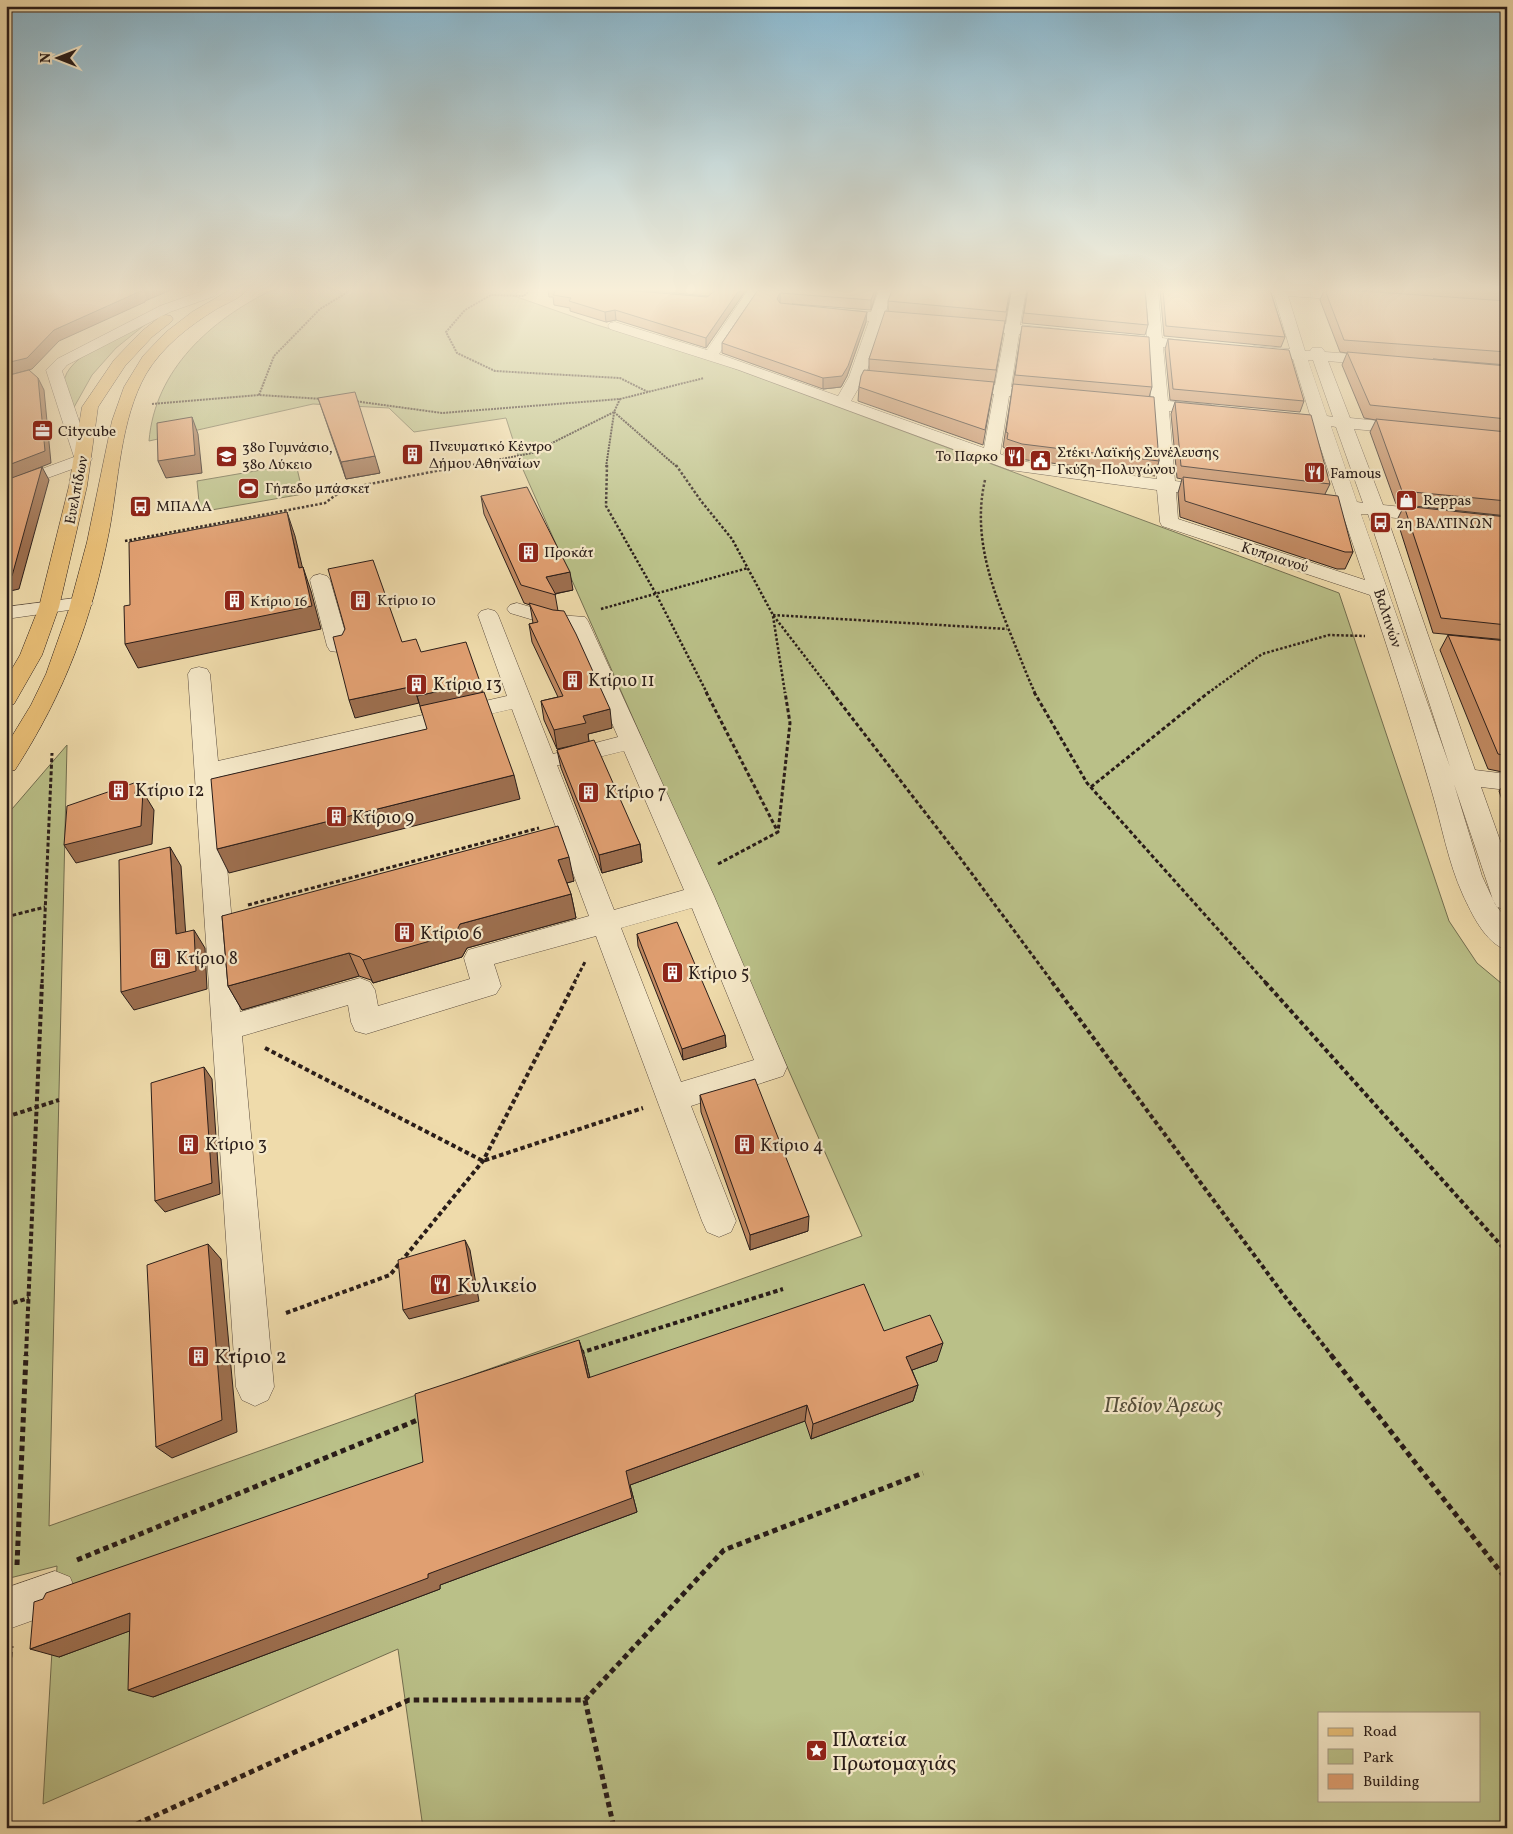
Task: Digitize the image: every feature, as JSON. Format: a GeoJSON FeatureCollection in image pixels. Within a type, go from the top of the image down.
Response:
{"type":"FeatureCollection","features":[{"type":"Feature","properties":{"kind":"main road","name":"Ευελπίδων"},"geometry":{"type":"LineString","coordinates":[[6,698],[31,654],[49,607],[60,567],[83,459],[90,407],[109,376]]}},
{"type":"Feature","properties":{"kind":"main road","name":"Ευελπίδων"},"geometry":{"type":"LineString","coordinates":[[6,764],[44,703],[73,634],[83,603],[96,546],[124,406],[138,376]]}},
{"type":"Feature","properties":{"kind":"street"},"geometry":{"type":"LineString","coordinates":[[6,488],[83,459],[56,376]]}},
{"type":"Feature","properties":{"kind":"street"},"geometry":{"type":"LineString","coordinates":[[769,376],[843,401],[990,458],[1016,466],[1234,494]]}},
{"type":"Feature","properties":{"kind":"street"},"geometry":{"type":"LineString","coordinates":[[990,458],[1006,376]]}},
{"type":"Feature","properties":{"kind":"street"},"geometry":{"type":"LineString","coordinates":[[1158,376],[1166,486]]}},
{"type":"Feature","properties":{"kind":"street","name":"Βαλτινών"},"geometry":{"type":"LineString","coordinates":[[1314,376],[1320,421],[1380,592],[1477,898],[1490,922],[1507,940]]}},
{"type":"Feature","properties":{"kind":"street","name":"Βαλτινών"},"geometry":{"type":"LineString","coordinates":[[1322,376],[1343,423],[1374,510],[1429,640],[1466,777],[1507,900]]}},
{"type":"Feature","properties":{"kind":"street"},"geometry":{"type":"LineString","coordinates":[[843,401],[857,377],[876,378]]}},
{"type":"Feature","properties":{"kind":"street"},"geometry":{"type":"LineString","coordinates":[[944,385],[1062,396]]}},
{"type":"Feature","properties":{"kind":"street"},"geometry":{"type":"LineString","coordinates":[[1101,400],[1226,412]]}},
{"type":"Feature","properties":{"kind":"street"},"geometry":{"type":"LineString","coordinates":[[1292,418],[1430,431]]}},
{"type":"Feature","properties":{"kind":"street","name":"Κυπριανού"},"geometry":{"type":"LineString","coordinates":[[1166,486],[1169,522],[1380,592]]}},
{"type":"Feature","properties":{"kind":"street"},"geometry":{"type":"LineString","coordinates":[[1291,500],[1507,524]]}},
{"type":"Feature","properties":{"kind":"street"},"geometry":{"type":"LineString","coordinates":[[320,580],[338,646]]}},
{"type":"Feature","properties":{"kind":"street"},"geometry":{"type":"LineString","coordinates":[[6,612],[83,603]]}},
{"type":"Feature","properties":{"kind":"street"},"geometry":{"type":"LineString","coordinates":[[517,609],[557,621],[578,620],[700,896],[772,1067],[672,1098]]}},
{"type":"Feature","properties":{"kind":"street"},"geometry":{"type":"LineString","coordinates":[[488,615],[719,1221]]}},
{"type":"Feature","properties":{"kind":"street"},"geometry":{"type":"LineString","coordinates":[[1394,636],[1429,640]]}},
{"type":"Feature","properties":{"kind":"street"},"geometry":{"type":"LineString","coordinates":[[199,674],[256,1387]]}},
{"type":"Feature","properties":{"kind":"street"},"geometry":{"type":"LineString","coordinates":[[207,772],[520,700]]}},
{"type":"Feature","properties":{"kind":"street"},"geometry":{"type":"LineString","coordinates":[[544,762],[631,741]]}},
{"type":"Feature","properties":{"kind":"street"},"geometry":{"type":"LineString","coordinates":[[1439,774],[1507,782]]}},
{"type":"Feature","properties":{"kind":"street"},"geometry":{"type":"LineString","coordinates":[[227,1028],[360,990],[366,1022],[486,986],[478,958],[700,896]]}},
{"type":"Feature","properties":{"kind":"street"},"geometry":{"type":"LineString","coordinates":[[11,1592],[63,1578]]}},
{"type":"Feature","properties":{"kind":"path"},"geometry":{"type":"LineString","coordinates":[[259,395],[266,376]]}},
{"type":"Feature","properties":{"kind":"path"},"geometry":{"type":"LineString","coordinates":[[577,376],[620,378],[648,392]]}},
{"type":"Feature","properties":{"kind":"path"},"geometry":{"type":"LineString","coordinates":[[346,401],[375,403],[442,413],[620,399],[711,376]]}},
{"type":"Feature","properties":{"kind":"path"},"geometry":{"type":"LineString","coordinates":[[124,406],[259,395],[326,399]]}},
{"type":"Feature","properties":{"kind":"path"},"geometry":{"type":"LineString","coordinates":[[620,399],[614,412],[606,470],[606,506],[656,594],[778,832]]}},
{"type":"Feature","properties":{"kind":"path"},"geometry":{"type":"LineString","coordinates":[[96,546],[325,503],[344,489],[532,453],[614,412]]}},
{"type":"Feature","properties":{"kind":"path"},"geometry":{"type":"LineString","coordinates":[[614,412],[677,466],[701,501],[732,539],[773,615],[958,855],[1283,1294],[1507,1580]]}},
{"type":"Feature","properties":{"kind":"path"},"geometry":{"type":"LineString","coordinates":[[990,458],[981,497],[981,542],[995,596],[1034,691],[1091,787],[1507,1252]]}},
{"type":"Feature","properties":{"kind":"path"},"geometry":{"type":"LineString","coordinates":[[595,611],[748,568]]}},
{"type":"Feature","properties":{"kind":"path"},"geometry":{"type":"LineString","coordinates":[[773,615],[1007,629]]}},
{"type":"Feature","properties":{"kind":"path"},"geometry":{"type":"LineString","coordinates":[[773,615],[790,723],[778,832]]}},
{"type":"Feature","properties":{"kind":"path"},"geometry":{"type":"LineString","coordinates":[[1091,787],[1215,688],[1262,654],[1329,635],[1394,636]]}},
{"type":"Feature","properties":{"kind":"path"},"geometry":{"type":"LineString","coordinates":[[11,1592],[29,1298],[52,753]]}},
{"type":"Feature","properties":{"kind":"path"},"geometry":{"type":"LineString","coordinates":[[218,913],[566,820]]}},
{"type":"Feature","properties":{"kind":"path"},"geometry":{"type":"LineString","coordinates":[[710,868],[778,832]]}},
{"type":"Feature","properties":{"kind":"path"},"geometry":{"type":"LineString","coordinates":[[6,917],[45,907]]}},
{"type":"Feature","properties":{"kind":"path"},"geometry":{"type":"LineString","coordinates":[[251,1326],[390,1275],[483,1161],[605,922]]}},
{"type":"Feature","properties":{"kind":"path"},"geometry":{"type":"LineString","coordinates":[[227,1028],[483,1161],[672,1098]]}},
{"type":"Feature","properties":{"kind":"path"},"geometry":{"type":"LineString","coordinates":[[6,1117],[59,1100]]}},
{"type":"Feature","properties":{"kind":"path"},"geometry":{"type":"LineString","coordinates":[[573,1355],[783,1289]]}},
{"type":"Feature","properties":{"kind":"path"},"geometry":{"type":"LineString","coordinates":[[6,1305],[29,1298]]}},
{"type":"Feature","properties":{"kind":"path"},"geometry":{"type":"LineString","coordinates":[[63,1578],[424,1418]]}},
{"type":"Feature","properties":{"kind":"path"},"geometry":{"type":"LineString","coordinates":[[128,1828],[409,1700],[585,1700],[724,1550],[923,1473]]}},
{"type":"Feature","properties":{"kind":"path"},"geometry":{"type":"LineString","coordinates":[[585,1700],[614,1828]]}},
{"type":"Feature","properties":{"kind":"green space"},"geometry":{"type":"Polygon","coordinates":[[[66,376],[92,376],[73,409],[64,383],[66,376]]]}},
{"type":"Feature","properties":{"kind":"green space","name":"Πεδίον Άρεως"},"geometry":{"type":"Polygon","coordinates":[[[170,376],[753,376],[1339,593],[1449,921],[1477,963],[1507,988],[1507,1828],[423,1828],[398,1649],[43,1804],[57,1566],[6,1579],[6,816],[67,745],[49,1526],[862,1236],[521,465],[506,418],[414,432],[389,408],[313,404],[149,441],[154,415],[162,391],[170,376]]]}},
{"type":"Feature","properties":{"kind":"green space","name":"Γήπεδο μπάσκετ"},"geometry":{"type":"Polygon","coordinates":[[[296,464],[303,494],[200,512],[197,481],[296,464]]]}},
{"type":"Feature","properties":{"kind":"building"},"geometry":{"type":"Polygon","coordinates":[[[6,376],[35,376],[38,378],[45,451],[6,466],[6,376]]]}},
{"type":"Feature","properties":{"kind":"building"},"geometry":{"type":"Polygon","coordinates":[[[816,376],[842,376],[842,376],[823,378],[816,376]]]}},
{"type":"Feature","properties":{"kind":"building"},"geometry":{"type":"Polygon","coordinates":[[[861,376],[925,376],[994,382],[985,430],[859,387],[861,376]]]}},
{"type":"Feature","properties":{"kind":"building"},"geometry":{"type":"Polygon","coordinates":[[[1022,376],[1151,376],[1152,387],[1022,376]]]}},
{"type":"Feature","properties":{"kind":"building"},"geometry":{"type":"Polygon","coordinates":[[[1172,376],[1297,376],[1304,401],[1173,389],[1172,376]]]}},
{"type":"Feature","properties":{"kind":"building"},"geometry":{"type":"Polygon","coordinates":[[[1357,376],[1507,376],[1507,419],[1370,405],[1357,376]]]}},
{"type":"Feature","properties":{"kind":"building"},"geometry":{"type":"Polygon","coordinates":[[[1013,384],[1154,397],[1159,461],[1022,444],[1007,439],[1008,433],[1006,432],[1013,384]]]}},
{"type":"Feature","properties":{"kind":"building"},"geometry":{"type":"Polygon","coordinates":[[[355,392],[375,456],[341,462],[318,398],[355,392]]]}},
{"type":"Feature","properties":{"kind":"building"},"geometry":{"type":"Polygon","coordinates":[[[1175,402],[1311,415],[1330,484],[1181,466],[1175,402]]]}},
{"type":"Feature","properties":{"kind":"building"},"geometry":{"type":"Polygon","coordinates":[[[192,417],[195,455],[158,461],[157,423],[192,417]]]}},
{"type":"Feature","properties":{"kind":"building"},"geometry":{"type":"Polygon","coordinates":[[[1376,419],[1507,432],[1507,501],[1402,491],[1376,419]]]}},
{"type":"Feature","properties":{"kind":"building"},"geometry":{"type":"Polygon","coordinates":[[[42,467],[12,576],[6,577],[6,480],[42,467]]]}},
{"type":"Feature","properties":{"kind":"building"},"geometry":{"type":"Polygon","coordinates":[[[1183,477],[1338,496],[1353,552],[1345,552],[1185,501],[1183,477]]]}},
{"type":"Feature","properties":{"kind":"building","name":"Προκάτ"},"geometry":{"type":"Polygon","coordinates":[[[527,487],[570,572],[546,577],[556,595],[521,585],[481,496],[527,487]]]}},
{"type":"Feature","properties":{"kind":"building"},"geometry":{"type":"Polygon","coordinates":[[[1404,506],[1507,517],[1507,625],[1441,618],[1404,506]]]}},
{"type":"Feature","properties":{"kind":"building"},"geometry":{"type":"Polygon","coordinates":[[[287,512],[299,568],[303,567],[312,606],[125,644],[124,606],[130,605],[129,542],[287,512]]]}},
{"type":"Feature","properties":{"kind":"building"},"geometry":{"type":"Polygon","coordinates":[[[373,560],[402,642],[416,639],[421,652],[466,642],[480,682],[417,696],[414,686],[349,700],[333,637],[342,635],[345,629],[328,569],[373,560]]]}},
{"type":"Feature","properties":{"kind":"building","name":"Κτίριο 11"},"geometry":{"type":"Polygon","coordinates":[[[529,603],[564,611],[610,709],[583,716],[586,723],[554,730],[541,701],[563,696],[529,624],[538,622],[529,603]]]}},
{"type":"Feature","properties":{"kind":"building"},"geometry":{"type":"Polygon","coordinates":[[[1448,635],[1507,641],[1507,756],[1498,754],[1448,635]]]}},
{"type":"Feature","properties":{"kind":"building"},"geometry":{"type":"Polygon","coordinates":[[[484,692],[514,775],[217,849],[211,779],[427,729],[420,706],[484,692]]]}},
{"type":"Feature","properties":{"kind":"building","name":"Κτίριο 7"},"geometry":{"type":"Polygon","coordinates":[[[594,740],[640,844],[599,855],[557,750],[594,740]]]}},
{"type":"Feature","properties":{"kind":"building"},"geometry":{"type":"Polygon","coordinates":[[[137,782],[135,794],[143,791],[141,826],[64,845],[67,806],[137,782]]]}},
{"type":"Feature","properties":{"kind":"building"},"geometry":{"type":"Polygon","coordinates":[[[558,826],[569,857],[558,860],[571,894],[460,924],[455,934],[363,960],[349,953],[228,986],[222,916],[558,826]]]}},
{"type":"Feature","properties":{"kind":"building","name":"Κτίριο 8"},"geometry":{"type":"Polygon","coordinates":[[[170,847],[176,934],[194,930],[196,971],[121,992],[119,860],[170,847]]]}},
{"type":"Feature","properties":{"kind":"building","name":"Κτίριο 5"},"geometry":{"type":"Polygon","coordinates":[[[677,922],[725,1035],[682,1049],[637,934],[677,922]]]}},
{"type":"Feature","properties":{"kind":"building","name":"Κτίριο 3"},"geometry":{"type":"Polygon","coordinates":[[[204,1067],[212,1183],[155,1201],[151,1083],[204,1067]]]}},
{"type":"Feature","properties":{"kind":"building","name":"Κτίριο 4"},"geometry":{"type":"Polygon","coordinates":[[[755,1079],[809,1216],[750,1235],[700,1095],[755,1079]]]}},
{"type":"Feature","properties":{"kind":"building","name":"Κυλικείο"},"geometry":{"type":"Polygon","coordinates":[[[465,1240],[474,1291],[403,1310],[398,1260],[465,1240]]]}},
{"type":"Feature","properties":{"kind":"building","name":"Κτίριο 2"},"geometry":{"type":"Polygon","coordinates":[[[208,1244],[222,1420],[156,1447],[147,1265],[208,1244]]]}},
{"type":"Feature","properties":{"kind":"building"},"geometry":{"type":"Polygon","coordinates":[[[864,1284],[884,1331],[930,1315],[943,1343],[906,1357],[918,1385],[813,1424],[807,1405],[626,1471],[632,1498],[428,1574],[428,1578],[128,1690],[130,1613],[30,1649],[34,1602],[43,1599],[46,1593],[423,1462],[415,1394],[579,1340],[588,1378],[864,1284]]]}},
{"type":"Feature","properties":{"kind":"place","name":"Citycube"},"geometry":{"type":"Point","coordinates":[42,431]}},
{"type":"Feature","properties":{"kind":"place","name":"Πνευματικό Κέντρο Δήμου Αθηναίων"},"geometry":{"type":"Point","coordinates":[413,455]}},
{"type":"Feature","properties":{"kind":"place","name":"38ο Γυμνάσιο, 38ο Λύκειο"},"geometry":{"type":"Point","coordinates":[226,456]}},
{"type":"Feature","properties":{"kind":"place","name":"Το Παρκο"},"geometry":{"type":"Point","coordinates":[1014,456]}},
{"type":"Feature","properties":{"kind":"place","name":"Στέκι Λαϊκής Συνέλευσης Γκύζη-Πολυγώνου"},"geometry":{"type":"Point","coordinates":[1041,461]}},
{"type":"Feature","properties":{"kind":"place","name":"Famous"},"geometry":{"type":"Point","coordinates":[1314,473]}},
{"type":"Feature","properties":{"kind":"place","name":"Γήπεδο μπάσκετ"},"geometry":{"type":"Point","coordinates":[249,488]}},
{"type":"Feature","properties":{"kind":"place","name":"Reppas"},"geometry":{"type":"Point","coordinates":[1407,500]}},
{"type":"Feature","properties":{"kind":"place","name":"ΜΠΑΛΑ"},"geometry":{"type":"Point","coordinates":[140,506]}},
{"type":"Feature","properties":{"kind":"place","name":"2η ΒΑΛΤΙΝΩΝ"},"geometry":{"type":"Point","coordinates":[1380,523]}},
{"type":"Feature","properties":{"kind":"place","name":"Προκάτ"},"geometry":{"type":"Point","coordinates":[528,552]}},
{"type":"Feature","properties":{"kind":"place","name":"Κτίριο 10"},"geometry":{"type":"Point","coordinates":[361,600]}},
{"type":"Feature","properties":{"kind":"place","name":"Κτίριο 16"},"geometry":{"type":"Point","coordinates":[234,601]}},
{"type":"Feature","properties":{"kind":"place","name":"Κτίριο 11"},"geometry":{"type":"Point","coordinates":[572,680]}},
{"type":"Feature","properties":{"kind":"place","name":"Κτίριο 13"},"geometry":{"type":"Point","coordinates":[417,684]}},
{"type":"Feature","properties":{"kind":"place","name":"Κτίριο 12"},"geometry":{"type":"Point","coordinates":[119,790]}},
{"type":"Feature","properties":{"kind":"place","name":"Κτίριο 7"},"geometry":{"type":"Point","coordinates":[589,792]}},
{"type":"Feature","properties":{"kind":"place","name":"Κτίριο 9"},"geometry":{"type":"Point","coordinates":[336,817]}},
{"type":"Feature","properties":{"kind":"place","name":"Κτίριο 6"},"geometry":{"type":"Point","coordinates":[404,933]}},
{"type":"Feature","properties":{"kind":"place","name":"Κτίριο 8"},"geometry":{"type":"Point","coordinates":[160,958]}},
{"type":"Feature","properties":{"kind":"place","name":"Κτίριο 5"},"geometry":{"type":"Point","coordinates":[672,973]}},
{"type":"Feature","properties":{"kind":"place","name":"Κτίριο 3"},"geometry":{"type":"Point","coordinates":[189,1144]}},
{"type":"Feature","properties":{"kind":"place","name":"Κτίριο 4"},"geometry":{"type":"Point","coordinates":[744,1145]}},
{"type":"Feature","properties":{"kind":"place","name":"Κυλικείο"},"geometry":{"type":"Point","coordinates":[441,1285]}},
{"type":"Feature","properties":{"kind":"place","name":"Κτίριο 2"},"geometry":{"type":"Point","coordinates":[198,1356]}},
{"type":"Feature","properties":{"kind":"place","name":"Πλατεία Πρωτομαγιάς"},"geometry":{"type":"Point","coordinates":[816,1751]}}]}
